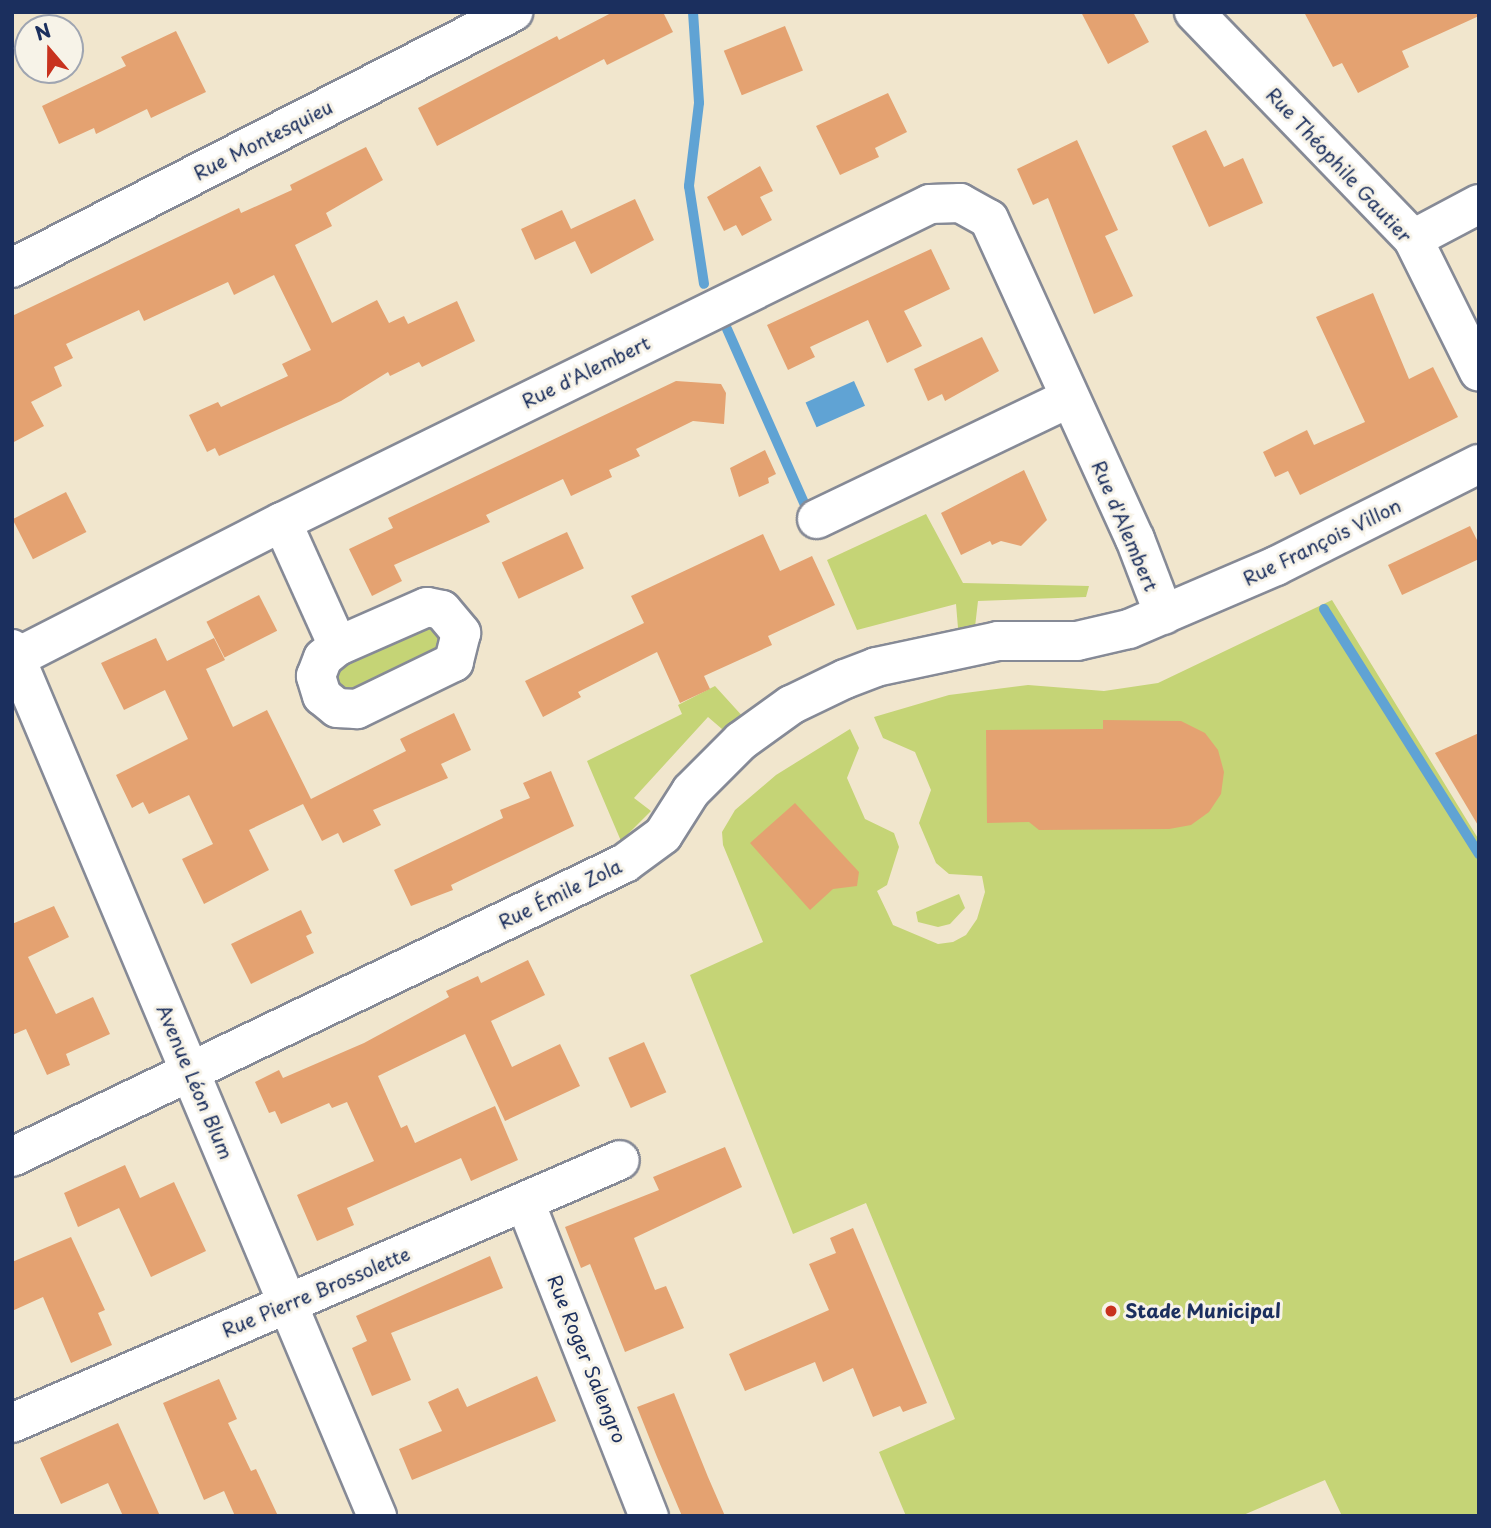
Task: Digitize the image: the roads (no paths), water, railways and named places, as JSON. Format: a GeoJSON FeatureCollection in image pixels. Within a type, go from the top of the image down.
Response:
{"type":"FeatureCollection","features":[{"type":"Feature","properties":{"kind":"street","name":"Rue Montesquieu"},"geometry":{"type":"LineString","coordinates":[[12,268],[513,12]]}},
{"type":"Feature","properties":{"kind":"street","name":"Rue Théophile Gautier"},"geometry":{"type":"LineString","coordinates":[[1194,12],[1413,239],[1479,372]]}},
{"type":"Feature","properties":{"kind":"street","name":"Rue d'Alembert"},"geometry":{"type":"LineString","coordinates":[[14,656],[930,204],[960,203],[989,219],[1068,399],[1135,539],[1164,615]]}},
{"type":"Feature","properties":{"kind":"street"},"geometry":{"type":"LineString","coordinates":[[1413,239],[1479,204]]}},
{"type":"Feature","properties":{"kind":"street"},"geometry":{"type":"LineString","coordinates":[[817,519],[1068,399]]}},
{"type":"Feature","properties":{"kind":"street","name":"Rue François Villon"},"geometry":{"type":"LineString","coordinates":[[1164,615],[1276,566],[1479,464]]}},
{"type":"Feature","properties":{"kind":"street"},"geometry":{"type":"LineString","coordinates":[[282,522],[338,646]]}},
{"type":"Feature","properties":{"kind":"street","name":"Rue Émile Zola"},"geometry":{"type":"LineString","coordinates":[[12,1157],[625,863],[663,835],[691,791],[741,741],[791,705],[845,679],[876,667],[998,641],[1077,641],[1129,629],[1164,615]]}},
{"type":"Feature","properties":{"kind":"street","name":"Avenue Léon Blum"},"geometry":{"type":"LineString","coordinates":[[14,656],[289,1303],[376,1516]]}},
{"type":"Feature","properties":{"kind":"street","name":"Rue Pierre Brossolette"},"geometry":{"type":"LineString","coordinates":[[12,1423],[620,1160]]}},
{"type":"Feature","properties":{"kind":"street","name":"Rue Roger Salengro"},"geometry":{"type":"LineString","coordinates":[[525,1202],[649,1516]]}},
{"type":"Feature","properties":{"kind":"water"},"geometry":{"type":"Polygon","coordinates":[[[854,381],[865,406],[817,427],[806,403],[854,381]]]}},
{"type":"Feature","properties":{"kind":"waterway"},"geometry":{"type":"LineString","coordinates":[[693,12],[699,103],[689,186],[704,284]]}},
{"type":"Feature","properties":{"kind":"waterway"},"geometry":{"type":"LineString","coordinates":[[727,329],[804,503]]}},
{"type":"Feature","properties":{"kind":"waterway"},"geometry":{"type":"LineString","coordinates":[[1324,609],[1479,854]]}},
{"type":"Feature","properties":{"kind":"place","name":"Stade Municipal"},"geometry":{"type":"Point","coordinates":[1111,1311]}}]}
